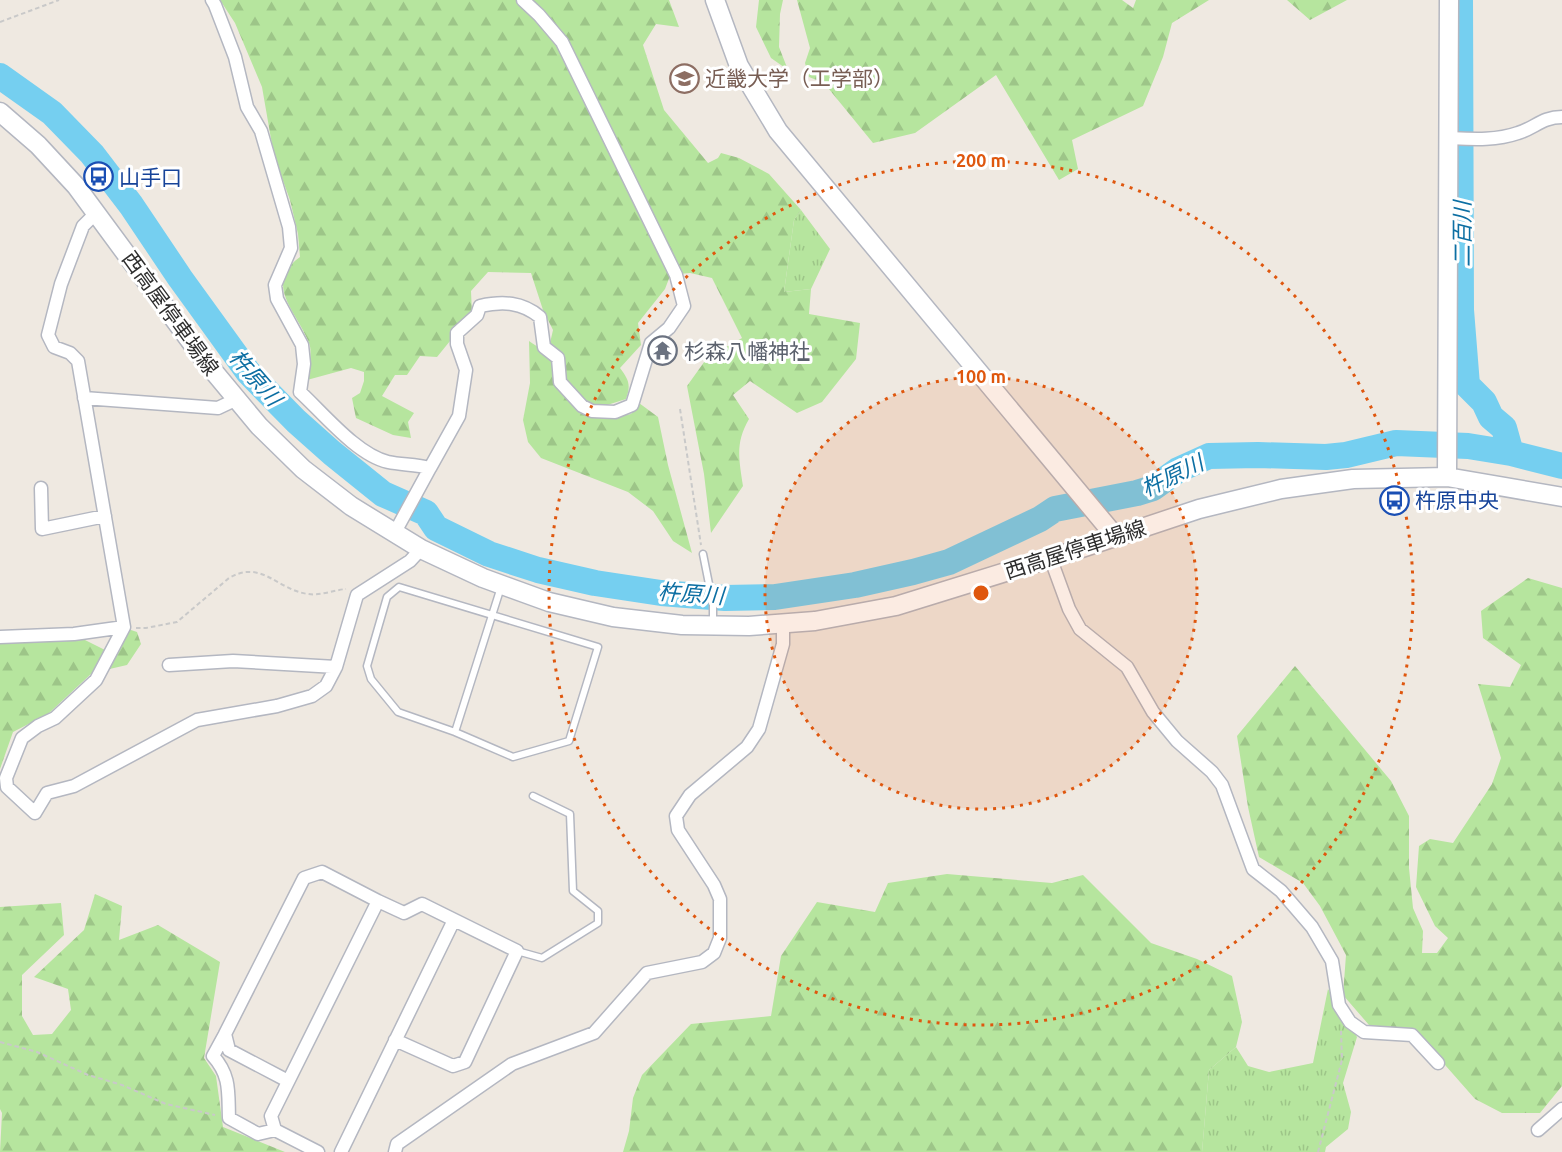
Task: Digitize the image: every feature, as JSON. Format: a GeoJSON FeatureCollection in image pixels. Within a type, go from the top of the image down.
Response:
{"type":"FeatureCollection","features":[{"type":"Feature","properties":{"kind":"main road"},"geometry":{"type":"LineString","coordinates":[[714,0],[739,66],[778,132],[1115,536]]}},
{"type":"Feature","properties":{"kind":"main road"},"geometry":{"type":"LineString","coordinates":[[1447,477],[1449,0]]}},
{"type":"Feature","properties":{"kind":"main road","name":"西高屋停車場線"},"geometry":{"type":"LineString","coordinates":[[0,112],[38,145],[76,186],[205,361],[259,426],[303,469],[351,506],[421,549],[483,579],[549,602],[613,617],[682,625],[749,626],[815,621],[896,606],[1071,552],[1199,509],[1281,489],[1353,479],[1447,477],[1562,497]]}},
{"type":"Feature","properties":{"kind":"street"},"geometry":{"type":"LineString","coordinates":[[212,0],[235,57],[247,107],[261,132],[289,227],[291,248],[275,285],[277,299],[302,345],[304,364],[300,392],[364,452],[387,462],[416,464],[430,468]]}},
{"type":"Feature","properties":{"kind":"street"},"geometry":{"type":"LineString","coordinates":[[394,534],[459,416],[466,370],[457,344],[457,333],[477,315],[480,306],[496,302],[515,303],[530,308],[540,317],[544,346],[558,358],[560,382],[582,406],[592,411],[615,412],[632,405],[651,343],[669,328],[684,306],[676,275],[562,42],[523,0]]}},
{"type":"Feature","properties":{"kind":"street"},"geometry":{"type":"LineString","coordinates":[[1447,138],[1496,139],[1520,133],[1544,119],[1562,117]]}},
{"type":"Feature","properties":{"kind":"street"},"geometry":{"type":"LineString","coordinates":[[96,212],[83,226],[61,284],[48,335],[54,347],[70,353],[78,361],[124,627],[96,680],[55,718],[38,726],[22,738],[6,778],[8,787],[35,813],[47,793],[74,786],[197,720],[277,706],[312,696],[327,686],[336,668],[357,595],[410,561],[421,549]]}},
{"type":"Feature","properties":{"kind":"street"},"geometry":{"type":"LineString","coordinates":[[84,398],[218,408],[237,399]]}},
{"type":"Feature","properties":{"kind":"street"},"geometry":{"type":"LineString","coordinates":[[41,488],[42,529],[105,516]]}},
{"type":"Feature","properties":{"kind":"street"},"geometry":{"type":"LineString","coordinates":[[1050,557],[1069,609],[1080,629],[1127,667],[1153,712],[1177,741],[1212,772],[1222,785],[1253,869],[1281,891],[1312,927],[1332,961],[1339,1005],[1350,1022],[1364,1032],[1412,1035],[1438,1063]]}},
{"type":"Feature","properties":{"kind":"street"},"geometry":{"type":"LineString","coordinates":[[395,1152],[397,1144],[512,1064],[594,1033],[647,973],[702,962],[714,953],[720,938],[720,899],[714,885],[678,830],[676,816],[690,795],[747,747],[759,729],[783,644],[783,623]]}},
{"type":"Feature","properties":{"kind":"street"},"geometry":{"type":"LineString","coordinates":[[0,637],[74,634],[124,627]]}},
{"type":"Feature","properties":{"kind":"street"},"geometry":{"type":"LineString","coordinates":[[169,665],[233,661],[336,668]]}},
{"type":"Feature","properties":{"kind":"street"},"geometry":{"type":"LineString","coordinates":[[318,1152],[275,1130],[258,1134],[229,1118],[228,1087],[223,1067],[213,1056],[304,878],[322,872],[404,913],[423,904],[517,951],[465,1062],[453,1066],[395,1040]]}},
{"type":"Feature","properties":{"kind":"street"},"geometry":{"type":"LineString","coordinates":[[275,1130],[271,1116],[378,901]]}},
{"type":"Feature","properties":{"kind":"street"},"geometry":{"type":"LineString","coordinates":[[341,1152],[454,920]]}},
{"type":"Feature","properties":{"kind":"street"},"geometry":{"type":"LineString","coordinates":[[225,1034],[229,1050],[288,1081]]}},
{"type":"Feature","properties":{"kind":"street"},"geometry":{"type":"LineString","coordinates":[[1538,1130],[1562,1109]]}},
{"type":"Feature","properties":{"kind":"lane"},"geometry":{"type":"LineString","coordinates":[[703,554],[713,604],[713,626]]}},
{"type":"Feature","properties":{"kind":"lane"},"geometry":{"type":"LineString","coordinates":[[455,732],[502,585]]}},
{"type":"Feature","properties":{"kind":"lane"},"geometry":{"type":"LineString","coordinates":[[399,587],[492,614],[598,647],[569,741],[513,757],[455,732],[398,712],[371,679],[367,666],[387,597],[399,587]]}},
{"type":"Feature","properties":{"kind":"lane"},"geometry":{"type":"LineString","coordinates":[[517,951],[542,958],[598,923],[598,911],[573,891],[570,814],[532,796]]}},
{"type":"Feature","properties":{"kind":"path"},"geometry":{"type":"LineString","coordinates":[[0,22],[59,0]]}},
{"type":"Feature","properties":{"kind":"path"},"geometry":{"type":"LineString","coordinates":[[680,409],[703,554]]}},
{"type":"Feature","properties":{"kind":"path"},"geometry":{"type":"LineString","coordinates":[[124,627],[146,628],[177,622],[238,573],[254,571],[271,577],[293,590],[310,595],[345,589],[357,595]]}},
{"type":"Feature","properties":{"kind":"path"},"geometry":{"type":"LineString","coordinates":[[1318,1152],[1342,1060],[1339,1005]]}},
{"type":"Feature","properties":{"kind":"path"},"geometry":{"type":"LineString","coordinates":[[0,1042],[37,1052],[88,1075],[124,1086],[166,1104],[229,1118]]}},
{"type":"Feature","properties":{"kind":"green space"},"geometry":{"type":"Polygon","coordinates":[[[220,0],[516,0],[536,19],[558,45],[670,276],[665,289],[638,323],[641,345],[620,368],[628,383],[626,399],[601,407],[580,399],[563,380],[560,354],[550,343],[553,330],[543,310],[531,273],[488,272],[471,291],[472,314],[437,357],[420,356],[407,375],[395,375],[382,396],[414,413],[408,422],[411,438],[393,435],[356,418],[352,398],[360,393],[364,372],[351,368],[307,380],[310,347],[291,310],[283,288],[289,267],[300,257],[298,234],[290,200],[274,156],[262,87],[235,23],[220,0]]]}},
{"type":"Feature","properties":{"kind":"green space"},"geometry":{"type":"Polygon","coordinates":[[[528,0],[669,0],[679,27],[656,24],[643,45],[664,110],[708,163],[718,158],[721,153],[739,158],[769,174],[801,210],[794,220],[784,292],[811,289],[809,314],[860,323],[856,359],[822,402],[797,413],[750,381],[733,395],[749,419],[740,444],[739,459],[743,486],[711,533],[704,474],[687,386],[707,358],[742,338],[712,278],[690,273],[679,274],[565,40],[528,0]]]}},
{"type":"Feature","properties":{"kind":"green space"},"geometry":{"type":"Polygon","coordinates":[[[759,0],[783,0],[780,14],[779,47],[788,70],[771,58],[756,27],[759,0]]]}},
{"type":"Feature","properties":{"kind":"green space"},"geometry":{"type":"Polygon","coordinates":[[[797,0],[1122,0],[1133,8],[1136,0],[1209,0],[1172,23],[1163,57],[1143,106],[1072,140],[1078,169],[1059,180],[996,75],[915,133],[873,143],[824,83],[809,77],[805,63],[810,48],[797,0]]]}},
{"type":"Feature","properties":{"kind":"green space"},"geometry":{"type":"Polygon","coordinates":[[[1287,0],[1347,0],[1310,20],[1287,0]]]}},
{"type":"Feature","properties":{"kind":"green space"},"geometry":{"type":"Polygon","coordinates":[[[801,210],[830,249],[811,289],[784,292],[794,220],[801,210]]]}},
{"type":"Feature","properties":{"kind":"green space"},"geometry":{"type":"Polygon","coordinates":[[[529,341],[556,361],[574,399],[586,413],[596,417],[631,414],[639,403],[658,417],[668,465],[692,553],[673,541],[653,511],[628,492],[541,458],[528,442],[523,420],[530,383],[529,341]]]}},
{"type":"Feature","properties":{"kind":"green space"},"geometry":{"type":"Polygon","coordinates":[[[1528,578],[1562,588],[1562,1086],[1540,1113],[1502,1113],[1475,1099],[1416,1032],[1369,1025],[1343,995],[1346,955],[1320,906],[1303,883],[1259,857],[1248,807],[1237,736],[1295,666],[1391,781],[1409,816],[1409,868],[1413,908],[1423,931],[1422,953],[1437,953],[1448,938],[1435,926],[1416,887],[1419,846],[1430,839],[1453,843],[1492,784],[1501,758],[1478,684],[1510,687],[1521,665],[1483,638],[1481,611],[1528,578]]]}},
{"type":"Feature","properties":{"kind":"green space"},"geometry":{"type":"Polygon","coordinates":[[[125,628],[137,632],[141,644],[127,665],[92,673],[48,714],[13,732],[0,769],[0,641],[83,639],[113,654],[125,628]]]}},
{"type":"Feature","properties":{"kind":"green space"},"geometry":{"type":"Polygon","coordinates":[[[947,874],[1052,883],[1083,875],[1151,943],[1197,959],[1232,976],[1242,1022],[1236,1047],[1209,1070],[1202,1152],[623,1152],[629,1131],[633,1098],[642,1075],[691,1024],[771,1016],[781,956],[817,902],[875,912],[888,883],[947,874]]]}},
{"type":"Feature","properties":{"kind":"green space"},"geometry":{"type":"Polygon","coordinates":[[[95,894],[122,906],[119,940],[158,925],[220,962],[204,1058],[216,1076],[223,1127],[285,1152],[0,1152],[2,1113],[0,1109],[0,907],[61,903],[64,935],[22,975],[22,1016],[33,1035],[52,1034],[71,1010],[68,989],[34,977],[84,930],[95,894]]]}},
{"type":"Feature","properties":{"kind":"green space"},"geometry":{"type":"Polygon","coordinates":[[[1328,989],[1357,1037],[1343,1083],[1351,1112],[1348,1129],[1326,1147],[1325,1152],[1202,1152],[1209,1070],[1236,1047],[1248,1066],[1269,1072],[1313,1063],[1328,989]]]}},
{"type":"Feature","properties":{"kind":"waterway","name":"二百川"},"geometry":{"type":"LineString","coordinates":[[1460,0],[1461,310],[1467,385],[1484,402],[1491,417],[1504,428],[1511,453]]}},
{"type":"Feature","properties":{"kind":"waterway","name":"杵原川"},"geometry":{"type":"LineString","coordinates":[[0,76],[52,113],[92,154],[131,205],[248,372],[296,421],[383,494],[426,513],[436,528],[489,554],[538,570],[595,583],[661,593],[725,598],[775,597],[855,585],[949,562],[1040,519],[1055,509],[1153,488],[1178,470],[1209,456],[1326,457],[1346,455],[1396,443],[1468,446],[1511,453],[1562,466]]}},
{"type":"Feature","properties":{"kind":"place","name":"近畿大学（工学部）"},"geometry":{"type":"Point","coordinates":[684,78]}},
{"type":"Feature","properties":{"kind":"place","name":"山手口"},"geometry":{"type":"Point","coordinates":[98,177]}},
{"type":"Feature","properties":{"kind":"place","name":"杉森八幡神社"},"geometry":{"type":"Point","coordinates":[663,351]}},
{"type":"Feature","properties":{"kind":"place","name":"杵原中央"},"geometry":{"type":"Point","coordinates":[1394,500]}}]}
